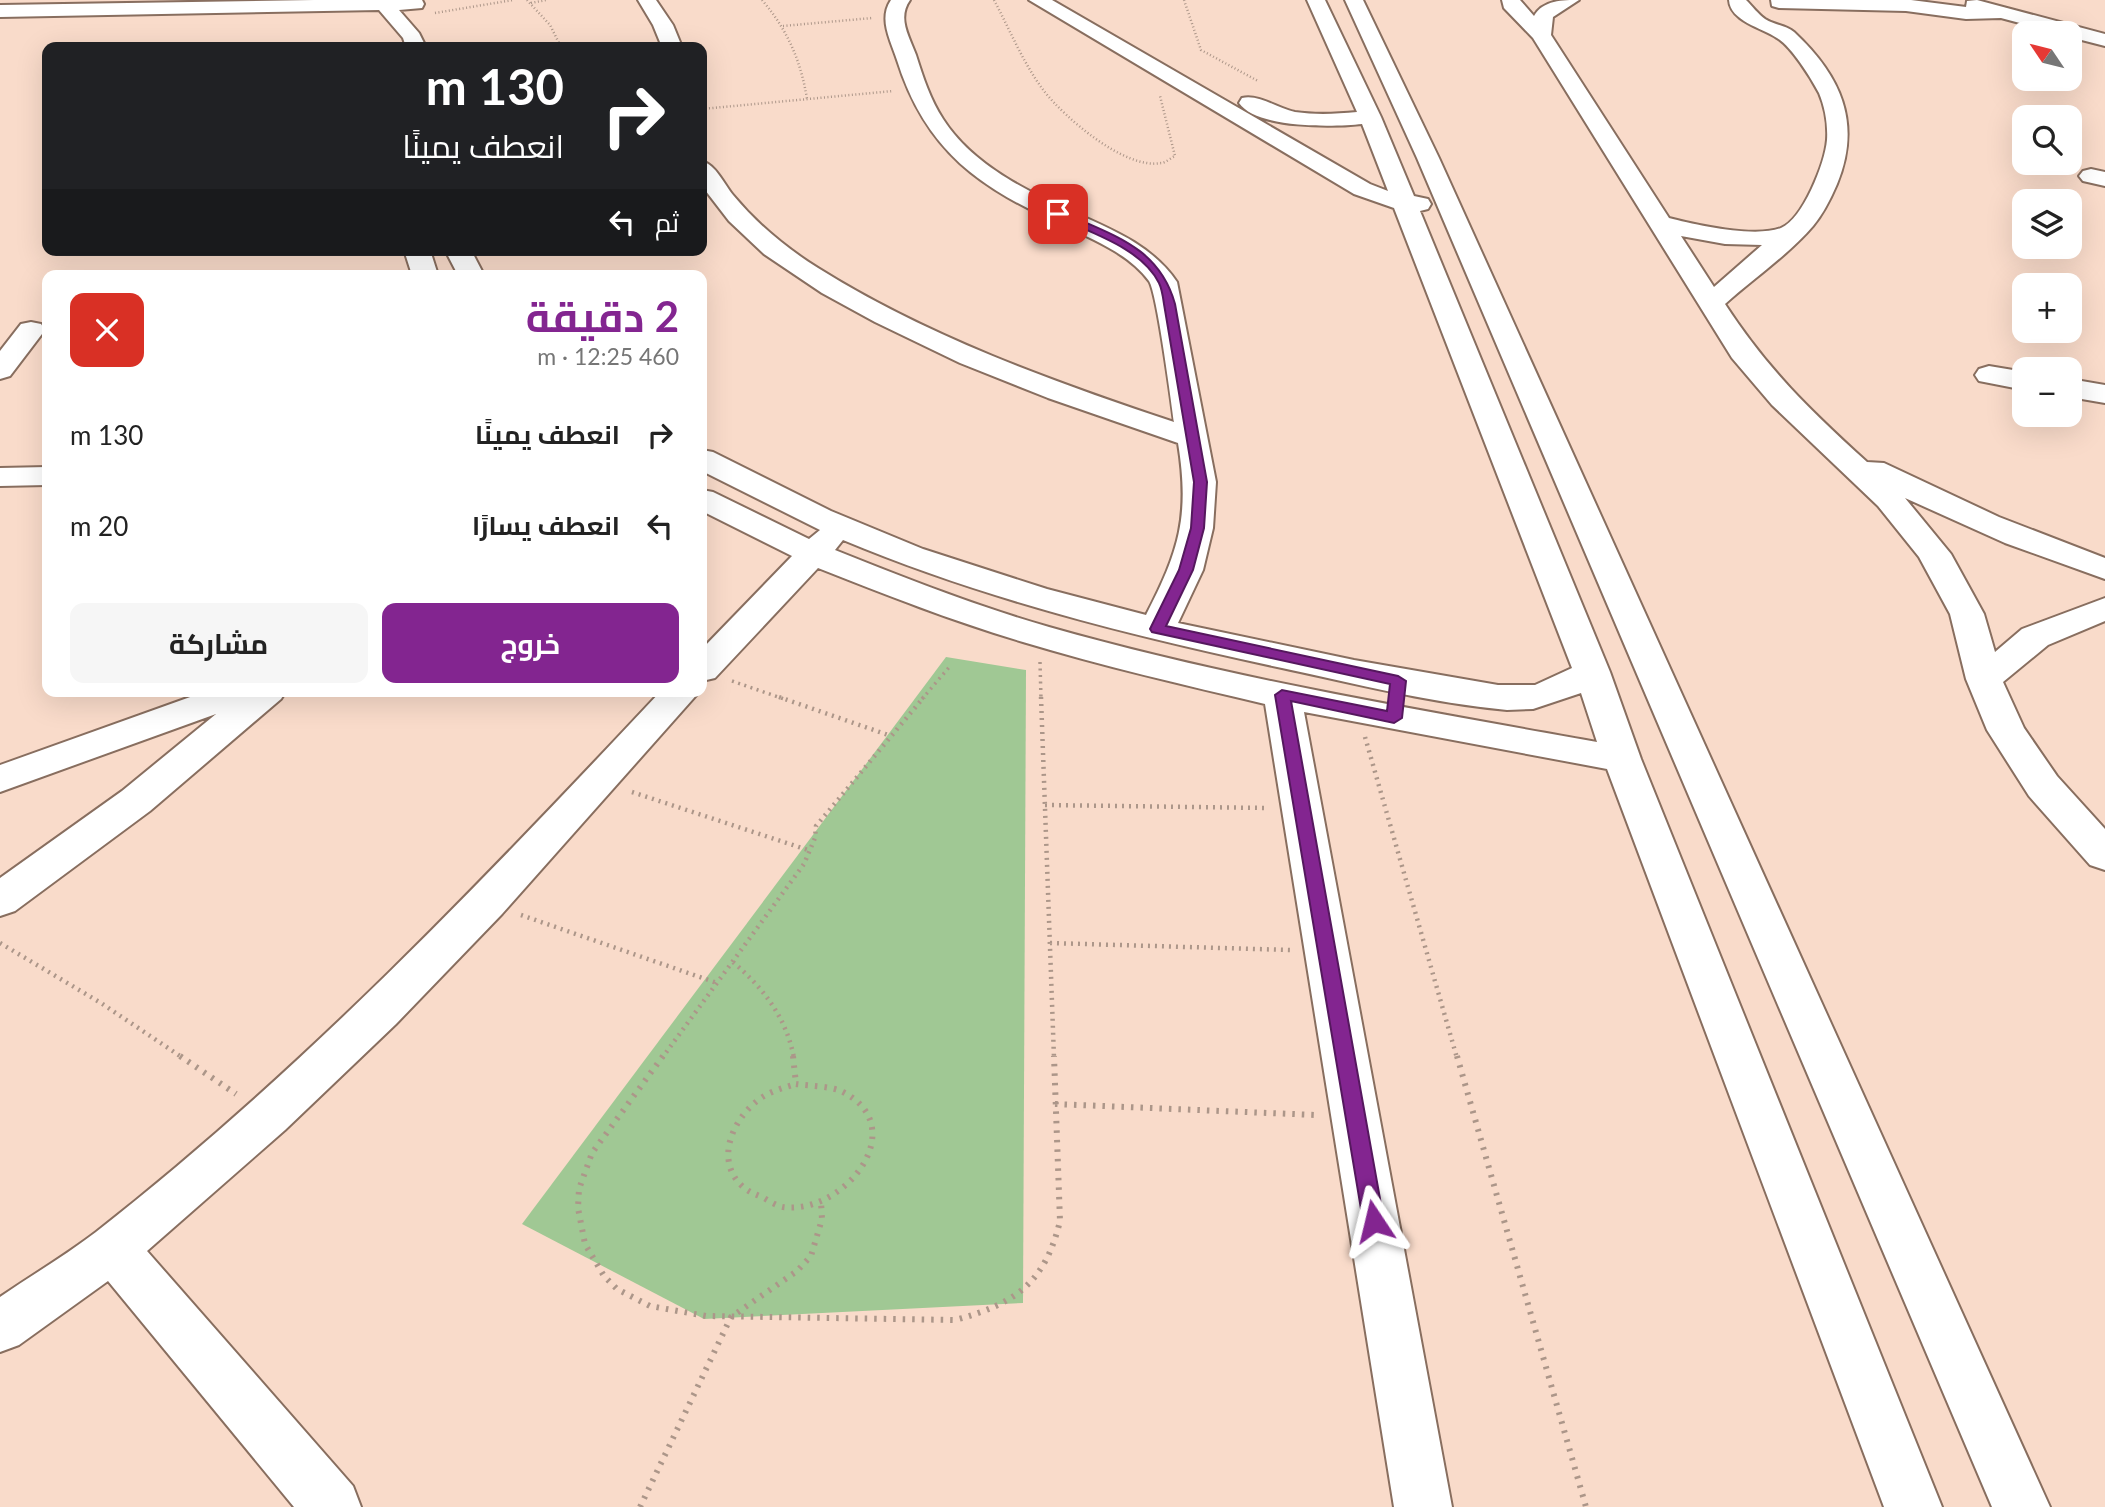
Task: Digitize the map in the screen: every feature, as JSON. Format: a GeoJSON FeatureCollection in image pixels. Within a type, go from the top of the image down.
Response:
{"type":"FeatureCollection","features":[{"type":"Feature","properties":{"kind":"street"},"geometry":{"type":"LineString","coordinates":[[647,0],[670,42]]}},
{"type":"Feature","properties":{"kind":"street"},"geometry":{"type":"LineString","coordinates":[[1038,0],[1223,106],[1239,104],[1254,116],[1273,114],[1309,122],[1370,117]]}},
{"type":"Feature","properties":{"kind":"street"},"geometry":{"type":"LineString","coordinates":[[1065,0],[1246,110],[1362,189],[1403,204],[1447,204]]}},
{"type":"Feature","properties":{"kind":"street"},"geometry":{"type":"LineString","coordinates":[[1316,0],[1370,117],[1592,672],[1622,760],[1913,1507]]}},
{"type":"Feature","properties":{"kind":"street"},"geometry":{"type":"LineString","coordinates":[[1354,0],[1428,158],[2021,1507]]}},
{"type":"Feature","properties":{"kind":"street"},"geometry":{"type":"LineString","coordinates":[[1511,0],[1511,4],[1541,35],[1712,302],[1741,352],[1782,399],[1833,450],[1889,499],[1934,554],[1967,614],[1984,679],[2006,730],[2043,786],[2105,855]]}},
{"type":"Feature","properties":{"kind":"street"},"geometry":{"type":"LineString","coordinates":[[1541,35],[1539,27],[1544,14],[1570,0]]}},
{"type":"Feature","properties":{"kind":"street"},"geometry":{"type":"LineString","coordinates":[[1952,0],[2105,40]]}},
{"type":"Feature","properties":{"kind":"street"},"geometry":{"type":"LineString","coordinates":[[1734,1],[1906,5],[1966,13],[1998,13]]}},
{"type":"Feature","properties":{"kind":"street"},"geometry":{"type":"LineString","coordinates":[[1712,302],[1804,221],[1821,194],[1833,164],[1838,141],[1837,118],[1819,74],[1785,34],[1758,23],[1734,1]]}},
{"type":"Feature","properties":{"kind":"street"},"geometry":{"type":"LineString","coordinates":[[1778,2],[1791,24],[1791,29],[1785,34]]}},
{"type":"Feature","properties":{"kind":"street"},"geometry":{"type":"LineString","coordinates":[[0,11],[383,3],[417,6]]}},
{"type":"Feature","properties":{"kind":"street"},"geometry":{"type":"LineString","coordinates":[[383,3],[414,42]]}},
{"type":"Feature","properties":{"kind":"street"},"geometry":{"type":"LineString","coordinates":[[897,8],[918,88],[937,127],[961,154],[995,180],[1040,206],[1125,245],[1148,262],[1164,282],[1200,482],[1197,528],[1186,570],[1157,629]]}},
{"type":"Feature","properties":{"kind":"street"},"geometry":{"type":"LineString","coordinates":[[1385,158],[1428,158]]}},
{"type":"Feature","properties":{"kind":"street"},"geometry":{"type":"LineString","coordinates":[[707,176],[718,193],[753,232],[804,271],[871,310],[964,354],[1060,393],[1192,438]]}},
{"type":"Feature","properties":{"kind":"street"},"geometry":{"type":"LineString","coordinates":[[1661,223],[1729,238],[1789,234]]}},
{"type":"Feature","properties":{"kind":"street"},"geometry":{"type":"LineString","coordinates":[[0,370],[31,330]]}},
{"type":"Feature","properties":{"kind":"street"},"geometry":{"type":"LineString","coordinates":[[1989,375],[2012,379]]}},
{"type":"Feature","properties":{"kind":"street"},"geometry":{"type":"LineString","coordinates":[[2082,390],[2105,394]]}},
{"type":"Feature","properties":{"kind":"street"},"geometry":{"type":"LineString","coordinates":[[1833,450],[1956,511],[2026,541],[2105,569]]}},
{"type":"Feature","properties":{"kind":"street"},"geometry":{"type":"LineString","coordinates":[[0,459],[42,458]]}},
{"type":"Feature","properties":{"kind":"street"},"geometry":{"type":"LineString","coordinates":[[707,462],[765,493],[839,527],[941,567],[1045,600],[1622,760]]}},
{"type":"Feature","properties":{"kind":"street"},"geometry":{"type":"LineString","coordinates":[[0,478],[42,476]]}},
{"type":"Feature","properties":{"kind":"street"},"geometry":{"type":"LineString","coordinates":[[707,502],[810,554],[917,595],[1039,635],[1151,665],[1357,710],[1396,699],[1527,698],[1565,686],[1592,672]]}},
{"type":"Feature","properties":{"kind":"street"},"geometry":{"type":"LineString","coordinates":[[714,675],[810,554],[839,527]]}},
{"type":"Feature","properties":{"kind":"street"},"geometry":{"type":"LineString","coordinates":[[1984,679],[2035,637],[2105,608]]}},
{"type":"Feature","properties":{"kind":"street"},"geometry":{"type":"LineString","coordinates":[[1282,695],[1423,1507]]}},
{"type":"Feature","properties":{"kind":"street"},"geometry":{"type":"LineString","coordinates":[[0,779],[227,697]]}},
{"type":"Feature","properties":{"kind":"street"},"geometry":{"type":"LineString","coordinates":[[0,900],[136,801],[261,697]]}},
{"type":"Feature","properties":{"kind":"street"},"geometry":{"type":"LineString","coordinates":[[0,1327],[113,1249],[268,1116],[380,1012],[487,903],[676,697]]}},
{"type":"Feature","properties":{"kind":"street"},"geometry":{"type":"LineString","coordinates":[[113,1249],[332,1507]]}},
{"type":"Feature","properties":{"kind":"path"},"geometry":{"type":"LineString","coordinates":[[417,6],[513,0]]}},
{"type":"Feature","properties":{"kind":"path"},"geometry":{"type":"LineString","coordinates":[[529,1],[546,0]]}},
{"type":"Feature","properties":{"kind":"path"},"geometry":{"type":"LineString","coordinates":[[762,0],[783,26],[801,67],[807,99]]}},
{"type":"Feature","properties":{"kind":"path"},"geometry":{"type":"LineString","coordinates":[[994,0],[1036,77],[1053,101],[1078,125],[1132,159],[1158,164],[1170,161],[1175,156],[1157,85],[1161,79],[1171,76]]}},
{"type":"Feature","properties":{"kind":"path"},"geometry":{"type":"LineString","coordinates":[[1184,0],[1201,50],[1265,84]]}},
{"type":"Feature","properties":{"kind":"path"},"geometry":{"type":"LineString","coordinates":[[529,1],[550,25],[558,42]]}},
{"type":"Feature","properties":{"kind":"path"},"geometry":{"type":"LineString","coordinates":[[783,26],[897,8]]}},
{"type":"Feature","properties":{"kind":"path"},"geometry":{"type":"LineString","coordinates":[[707,109],[918,88]]}},
{"type":"Feature","properties":{"kind":"path"},"geometry":{"type":"LineString","coordinates":[[951,664],[816,825],[811,851],[592,1153],[579,1188],[578,1224],[590,1258],[614,1286],[648,1305],[689,1314],[731,1317],[955,1320],[982,1314],[1007,1303],[1029,1287],[1045,1267],[1056,1245],[1060,1221],[1039,635]]}},
{"type":"Feature","properties":{"kind":"path"},"geometry":{"type":"LineString","coordinates":[[714,675],[891,736]]}},
{"type":"Feature","properties":{"kind":"path"},"geometry":{"type":"LineString","coordinates":[[1357,710],[1586,1507]]}},
{"type":"Feature","properties":{"kind":"path"},"geometry":{"type":"LineString","coordinates":[[598,780],[811,851]]}},
{"type":"Feature","properties":{"kind":"path"},"geometry":{"type":"LineString","coordinates":[[1045,805],[1302,808]]}},
{"type":"Feature","properties":{"kind":"path"},"geometry":{"type":"LineString","coordinates":[[487,903],[717,984]]}},
{"type":"Feature","properties":{"kind":"path"},"geometry":{"type":"LineString","coordinates":[[0,943],[101,1003],[268,1116]]}},
{"type":"Feature","properties":{"kind":"path"},"geometry":{"type":"LineString","coordinates":[[1050,943],[1327,951]]}},
{"type":"Feature","properties":{"kind":"path"},"geometry":{"type":"LineString","coordinates":[[733,962],[768,994],[781,1014],[790,1036],[796,1084]]}},
{"type":"Feature","properties":{"kind":"path"},"geometry":{"type":"LineString","coordinates":[[796,1084],[819,1084],[849,1095],[869,1117],[874,1136],[871,1156],[860,1175],[843,1191],[821,1202],[798,1207],[776,1205],[756,1198],[740,1186],[730,1170],[727,1152],[731,1133],[741,1115],[756,1101],[775,1090],[796,1084]]}},
{"type":"Feature","properties":{"kind":"path"},"geometry":{"type":"LineString","coordinates":[[1055,1104],[1356,1116]]}},
{"type":"Feature","properties":{"kind":"path"},"geometry":{"type":"LineString","coordinates":[[640,1507],[731,1317],[797,1271],[811,1256],[822,1219],[821,1202]]}},
{"type":"Feature","properties":{"kind":"green space"},"geometry":{"type":"Polygon","coordinates":[[[946,657],[1026,670],[1023,1303],[704,1319],[522,1224],[946,657]]]}},
{"type":"Feature","properties":{"kind":"route"},"geometry":{"type":"LineString","coordinates":[[1058,214],[1125,245],[1148,262],[1164,282],[1170,304],[1200,482],[1197,528],[1186,570],[1157,629],[1398,681],[1394,718],[1282,695],[1374,1221]]}}]}
